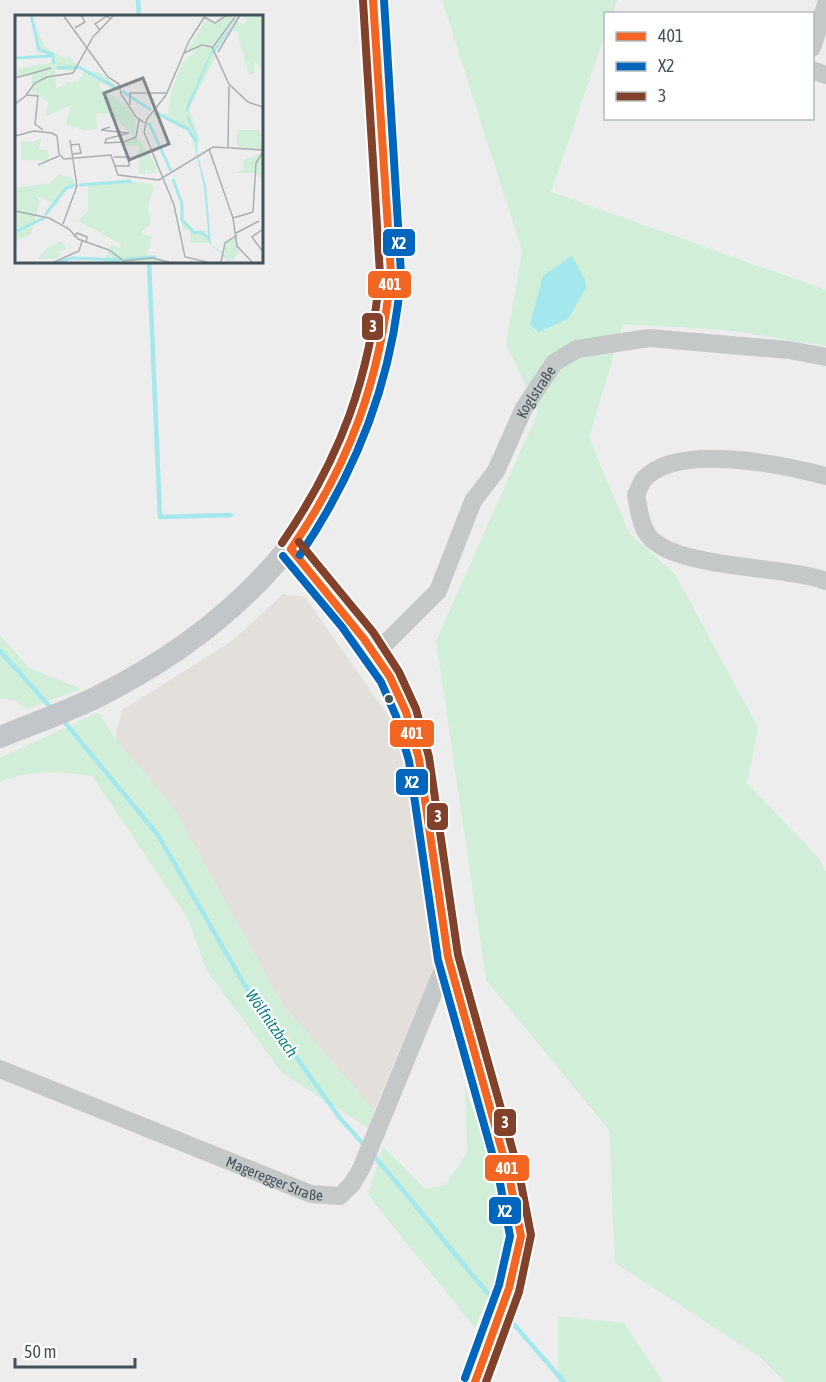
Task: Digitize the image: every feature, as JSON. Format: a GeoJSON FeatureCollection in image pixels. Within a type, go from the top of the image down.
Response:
{"type":"FeatureCollection","features":[{"type":"Feature","properties":{"kind":"main road"},"geometry":{"type":"LineString","coordinates":[[0,737],[96,697],[179,649],[225,613],[291,549],[315,516],[338,475],[379,364],[389,312],[391,274],[373,0]]}},
{"type":"Feature","properties":{"kind":"street"},"geometry":{"type":"LineString","coordinates":[[814,45],[826,4]]}},
{"type":"Feature","properties":{"kind":"street","name":"Koglstraße"},"geometry":{"type":"LineString","coordinates":[[375,654],[438,591],[473,501],[496,471],[524,408],[554,363],[577,349],[649,339],[789,350],[826,357]]}},
{"type":"Feature","properties":{"kind":"street"},"geometry":{"type":"LineString","coordinates":[[826,476],[752,461],[693,460],[667,465],[644,479],[636,495],[647,535],[664,550],[717,562],[826,581]]}},
{"type":"Feature","properties":{"kind":"street"},"geometry":{"type":"LineString","coordinates":[[291,549],[375,654],[399,695],[411,727],[418,759],[448,957],[518,1216],[521,1236],[519,1255],[509,1288],[476,1382]]}},
{"type":"Feature","properties":{"kind":"street","name":"Mageregger Straße"},"geometry":{"type":"LineString","coordinates":[[0,1069],[310,1194],[340,1196],[352,1184],[362,1167],[448,957]]}},
{"type":"Feature","properties":{"kind":"shaded area"},"geometry":{"type":"Polygon","coordinates":[[[283,594],[305,597],[390,718],[410,767],[420,834],[426,916],[435,965],[374,1111],[282,1004],[174,809],[115,739],[122,710],[232,641],[283,594]]]}},
{"type":"Feature","properties":{"kind":"green space"},"geometry":{"type":"Polygon","coordinates":[[[442,0],[617,0],[613,12],[604,12],[604,37],[551,192],[826,290],[826,346],[727,330],[623,324],[589,438],[629,533],[675,574],[758,728],[747,784],[817,856],[826,872],[826,1382],[785,1382],[760,1357],[615,1263],[609,1130],[486,980],[436,641],[538,412],[506,344],[522,251],[442,0]]]}},
{"type":"Feature","properties":{"kind":"green space"},"geometry":{"type":"Polygon","coordinates":[[[0,635],[29,668],[81,689],[27,709],[15,701],[0,698],[0,635]]]}},
{"type":"Feature","properties":{"kind":"green space"},"geometry":{"type":"Polygon","coordinates":[[[99,712],[115,739],[174,809],[282,1004],[374,1111],[368,1128],[282,1073],[207,971],[188,919],[92,776],[46,772],[23,775],[0,782],[0,758],[99,712]]]}},
{"type":"Feature","properties":{"kind":"green space"},"geometry":{"type":"Polygon","coordinates":[[[465,1086],[498,1190],[505,1231],[499,1267],[475,1328],[368,1195],[383,1146],[425,1189],[445,1185],[467,1153],[465,1086]]]}},
{"type":"Feature","properties":{"kind":"green space"},"geometry":{"type":"Polygon","coordinates":[[[558,1316],[624,1323],[663,1382],[558,1382],[558,1316]]]}},
{"type":"Feature","properties":{"kind":"water"},"geometry":{"type":"Polygon","coordinates":[[[572,256],[585,280],[586,288],[568,319],[538,332],[530,324],[543,276],[572,256]]]}},
{"type":"Feature","properties":{"kind":"waterway"},"geometry":{"type":"LineString","coordinates":[[138,0],[139,15]]}},
{"type":"Feature","properties":{"kind":"waterway"},"geometry":{"type":"LineString","coordinates":[[149,262],[160,517],[231,515]]}},
{"type":"Feature","properties":{"kind":"waterway","name":"Wölfnitzbach"},"geometry":{"type":"LineString","coordinates":[[0,651],[52,709]]}},
{"type":"Feature","properties":{"kind":"waterway","name":"Wölfnitzbach"},"geometry":{"type":"LineString","coordinates":[[62,719],[158,835],[244,984],[339,1117],[365,1146]]}},
{"type":"Feature","properties":{"kind":"waterway","name":"Wölfnitzbach"},"geometry":{"type":"LineString","coordinates":[[373,1155],[498,1305]]}},
{"type":"Feature","properties":{"kind":"waterway","name":"Wölfnitzbach"},"geometry":{"type":"LineString","coordinates":[[505,1314],[564,1382]]}},
{"type":"Feature","properties":{"kind":"transit line","name":"401"},"geometry":{"type":"LineString","coordinates":[[291,549],[312,517],[346,451],[370,384],[386,312],[391,274],[373,0]]}},
{"type":"Feature","properties":{"kind":"transit line","name":"X2"},"geometry":{"type":"LineString","coordinates":[[300,555],[339,489],[370,421],[390,349],[397,311],[401,273],[384,0]]}},
{"type":"Feature","properties":{"kind":"transit line","name":"3"},"geometry":{"type":"LineString","coordinates":[[282,543],[321,480],[336,448],[360,382],[375,312],[380,274],[363,1]]}},
{"type":"Feature","properties":{"kind":"transit line","name":"3"},"geometry":{"type":"LineString","coordinates":[[299,542],[373,632],[399,672],[416,709],[429,757],[458,955],[519,1173],[531,1235],[519,1292],[486,1382]]}},
{"type":"Feature","properties":{"kind":"transit line","name":"401"},"geometry":{"type":"LineString","coordinates":[[291,549],[364,639],[390,677],[406,712],[419,759],[448,957],[509,1176],[521,1236],[509,1288],[475,1382]]}},
{"type":"Feature","properties":{"kind":"transit line","name":"X2"},"geometry":{"type":"LineString","coordinates":[[283,556],[342,627],[381,682],[396,716],[409,761],[438,960],[499,1178],[510,1236],[499,1285],[465,1378]]}}]}
